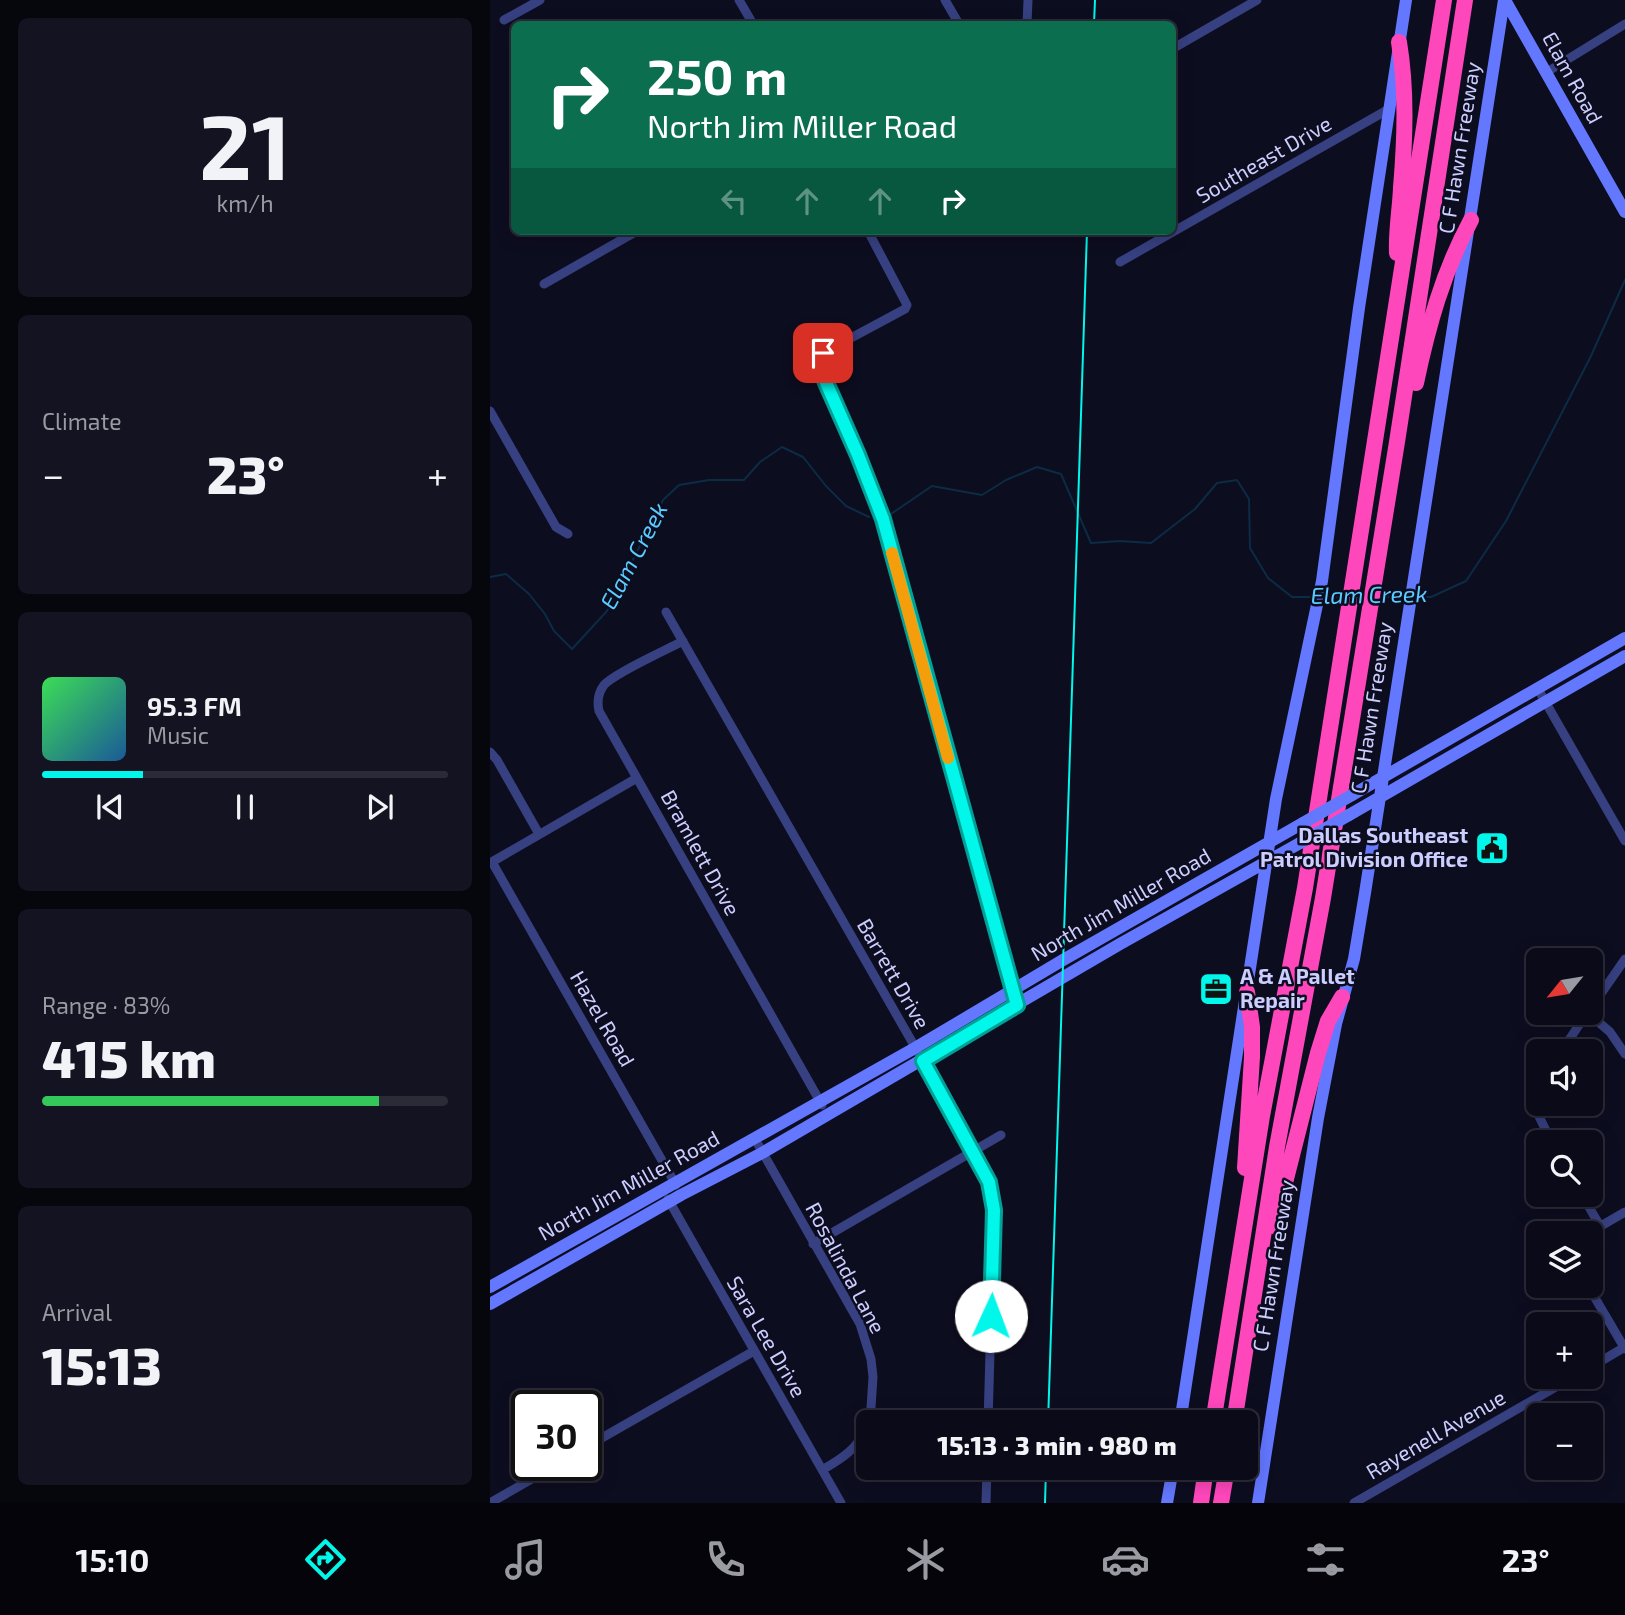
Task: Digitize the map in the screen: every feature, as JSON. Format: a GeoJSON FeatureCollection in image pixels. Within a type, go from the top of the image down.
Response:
{"type":"FeatureCollection","features":[{"type":"Feature","properties":{"kind":"highway","name":"C F Hawn Freeway"},"geometry":{"type":"LineString","coordinates":[[1215,1410],[1247,1208],[1305,888],[1444,0]]}},
{"type":"Feature","properties":{"kind":"highway","name":"C F Hawn Freeway"},"geometry":{"type":"LineString","coordinates":[[1236,1410],[1298,1027],[1323,898],[1465,0]]}},
{"type":"Feature","properties":{"kind":"highway"},"geometry":{"type":"LineString","coordinates":[[1399,42],[1405,107],[1396,235],[1399,286]]}},
{"type":"Feature","properties":{"kind":"highway"},"geometry":{"type":"LineString","coordinates":[[1397,442],[1411,404],[1437,298],[1446,271],[1471,220]]}},
{"type":"Feature","properties":{"kind":"highway"},"geometry":{"type":"LineString","coordinates":[[1247,992],[1252,1027],[1244,1158],[1247,1208]]}},
{"type":"Feature","properties":{"kind":"highway"},"geometry":{"type":"LineString","coordinates":[[1259,1260],[1271,1237],[1328,1021],[1342,997]]}},
{"type":"Feature","properties":{"kind":"highway"},"geometry":{"type":"LineString","coordinates":[[1201,1500],[1204,1480]]}},
{"type":"Feature","properties":{"kind":"highway"},"geometry":{"type":"LineString","coordinates":[[1221,1503],[1225,1480]]}},
{"type":"Feature","properties":{"kind":"main road"},"geometry":{"type":"LineString","coordinates":[[1182,1410],[1282,767],[1322,581],[1359,307],[1406,0]]}},
{"type":"Feature","properties":{"kind":"main road","name":"Elam Road"},"geometry":{"type":"LineString","coordinates":[[1504,0],[1625,212]]}},
{"type":"Feature","properties":{"kind":"main road","name":"C F Hawn Freeway"},"geometry":{"type":"LineString","coordinates":[[1258,1503],[1318,1118],[1342,997],[1354,959],[1504,0]]}},
{"type":"Feature","properties":{"kind":"main road","name":"North Jim Miller Road"},"geometry":{"type":"LineString","coordinates":[[490,1287],[915,1048],[1068,957],[1625,638]]}},
{"type":"Feature","properties":{"kind":"main road","name":"North Jim Miller Road"},"geometry":{"type":"LineString","coordinates":[[490,1304],[681,1195],[828,1116],[1224,885],[1625,656]]}},
{"type":"Feature","properties":{"kind":"main road"},"geometry":{"type":"LineString","coordinates":[[1479,723],[1486,736]]}},
{"type":"Feature","properties":{"kind":"main road"},"geometry":{"type":"LineString","coordinates":[[1427,753],[1436,766]]}},
{"type":"Feature","properties":{"kind":"main road"},"geometry":{"type":"LineString","coordinates":[[1224,885],[1245,880],[1255,886],[1262,897]]}},
{"type":"Feature","properties":{"kind":"main road"},"geometry":{"type":"LineString","coordinates":[[1167,1503],[1171,1480]]}},
{"type":"Feature","properties":{"kind":"street"},"geometry":{"type":"LineString","coordinates":[[505,20],[540,0]]}},
{"type":"Feature","properties":{"kind":"street"},"geometry":{"type":"LineString","coordinates":[[739,0],[751,21]]}},
{"type":"Feature","properties":{"kind":"street"},"geometry":{"type":"LineString","coordinates":[[945,0],[957,21]]}},
{"type":"Feature","properties":{"kind":"street"},"geometry":{"type":"LineString","coordinates":[[1027,21],[1028,0]]}},
{"type":"Feature","properties":{"kind":"street"},"geometry":{"type":"LineString","coordinates":[[1176,46],[1257,0]]}},
{"type":"Feature","properties":{"kind":"street"},"geometry":{"type":"LineString","coordinates":[[1547,72],[1625,24]]}},
{"type":"Feature","properties":{"kind":"street","name":"Southeast Drive"},"geometry":{"type":"LineString","coordinates":[[1176,230],[1389,109]]}},
{"type":"Feature","properties":{"kind":"street"},"geometry":{"type":"LineString","coordinates":[[544,284],[630,235]]}},
{"type":"Feature","properties":{"kind":"street"},"geometry":{"type":"LineString","coordinates":[[870,235],[907,305],[905,309],[823,353],[820,366],[883,519],[1017,1005]]}},
{"type":"Feature","properties":{"kind":"street","name":"Southeast Drive"},"geometry":{"type":"LineString","coordinates":[[1120,262],[1167,235]]}},
{"type":"Feature","properties":{"kind":"street"},"geometry":{"type":"LineString","coordinates":[[490,411],[556,527],[568,534]]}},
{"type":"Feature","properties":{"kind":"street","name":"Barrett Drive"},"geometry":{"type":"LineString","coordinates":[[666,612],[923,1061],[989,1182],[994,1210],[988,1410]]}},
{"type":"Feature","properties":{"kind":"street","name":"Bramlett Drive"},"geometry":{"type":"LineString","coordinates":[[683,641],[612,679],[599,693],[599,711],[828,1116]]}},
{"type":"Feature","properties":{"kind":"street"},"geometry":{"type":"LineString","coordinates":[[1538,689],[1625,841]]}},
{"type":"Feature","properties":{"kind":"street"},"geometry":{"type":"LineString","coordinates":[[490,752],[539,834]]}},
{"type":"Feature","properties":{"kind":"street"},"geometry":{"type":"LineString","coordinates":[[491,862],[638,778]]}},
{"type":"Feature","properties":{"kind":"street","name":"Hazel Road"},"geometry":{"type":"LineString","coordinates":[[491,862],[681,1195]]}},
{"type":"Feature","properties":{"kind":"street"},"geometry":{"type":"LineString","coordinates":[[1603,991],[1625,959]]}},
{"type":"Feature","properties":{"kind":"street"},"geometry":{"type":"LineString","coordinates":[[1603,1026],[1611,1032],[1625,1054]]}},
{"type":"Feature","properties":{"kind":"street"},"geometry":{"type":"LineString","coordinates":[[813,1244],[1001,1135]]}},
{"type":"Feature","properties":{"kind":"street","name":"Rosalinda Lane"},"geometry":{"type":"LineString","coordinates":[[755,1139],[860,1324],[867,1342],[873,1377],[870,1410]]}},
{"type":"Feature","properties":{"kind":"street","name":"Sara Lee Drive"},"geometry":{"type":"LineString","coordinates":[[662,1189],[841,1503]]}},
{"type":"Feature","properties":{"kind":"street"},"geometry":{"type":"LineString","coordinates":[[1603,1224],[1625,1212]]}},
{"type":"Feature","properties":{"kind":"street"},"geometry":{"type":"LineString","coordinates":[[1595,1298],[1625,1348],[1603,1360]]}},
{"type":"Feature","properties":{"kind":"street"},"geometry":{"type":"LineString","coordinates":[[602,1438],[754,1351]]}},
{"type":"Feature","properties":{"kind":"street","name":"Rayenell Avenue"},"geometry":{"type":"LineString","coordinates":[[1354,1503],[1552,1389]]}},
{"type":"Feature","properties":{"kind":"street","name":"Rosalinda Lane"},"geometry":{"type":"LineString","coordinates":[[822,1470],[856,1448]]}},
{"type":"Feature","properties":{"kind":"street"},"geometry":{"type":"LineString","coordinates":[[986,1503],[987,1480]]}},
{"type":"Feature","properties":{"kind":"street"},"geometry":{"type":"LineString","coordinates":[[490,1503],[528,1481]]}},
{"type":"Feature","properties":{"kind":"waterway","name":"Elam Creek"},"geometry":{"type":"LineString","coordinates":[[1416,597],[1431,597],[1466,581],[1506,521],[1591,356],[1625,280]]}},
{"type":"Feature","properties":{"kind":"waterway","name":"Elam Creek"},"geometry":{"type":"LineString","coordinates":[[490,577],[506,574],[529,594],[554,631],[572,649],[607,611],[663,500],[679,485],[709,480],[744,480],[760,462],[782,447],[803,457],[846,506],[869,517]]}},
{"type":"Feature","properties":{"kind":"waterway","name":"Elam Creek"},"geometry":{"type":"LineString","coordinates":[[888,516],[932,486],[982,495],[1006,480],[1037,467],[1061,474],[1091,543],[1151,543],[1195,509],[1217,483],[1237,480],[1249,499],[1250,548],[1268,578],[1292,597],[1312,597]]}},
{"type":"Feature","properties":{"kind":"waterway","name":"Elam Creek"},"geometry":{"type":"LineString","coordinates":[[1325,597],[1344,597]]}},
{"type":"Feature","properties":{"kind":"waterway","name":"Elam Creek"},"geometry":{"type":"LineString","coordinates":[[1378,597],[1407,597]]}},
{"type":"Feature","properties":{"kind":"tram line"},"geometry":{"type":"LineString","coordinates":[[1094,21],[1095,0]]}},
{"type":"Feature","properties":{"kind":"tram line"},"geometry":{"type":"LineString","coordinates":[[1048,1410],[1087,235]]}},
{"type":"Feature","properties":{"kind":"tram line"},"geometry":{"type":"LineString","coordinates":[[1045,1503],[1046,1480]]}},
{"type":"Feature","properties":{"kind":"slow traffic"},"geometry":{"type":"LineString","coordinates":[[892,553],[948,758]]}},
{"type":"Feature","properties":{"kind":"place","name":"Dallas Southeast Patrol Division Office"},"geometry":{"type":"Point","coordinates":[1492,848]}},
{"type":"Feature","properties":{"kind":"place","name":"A & A Pallet Repair"},"geometry":{"type":"Point","coordinates":[1216,989]}},
{"type":"Feature","properties":{"kind":"route"},"geometry":{"type":"LineString","coordinates":[[823,353],[820,366],[824,378],[883,519],[996,937],[1017,1005],[923,1061],[989,1182],[994,1210],[991,1316]]}}]}
